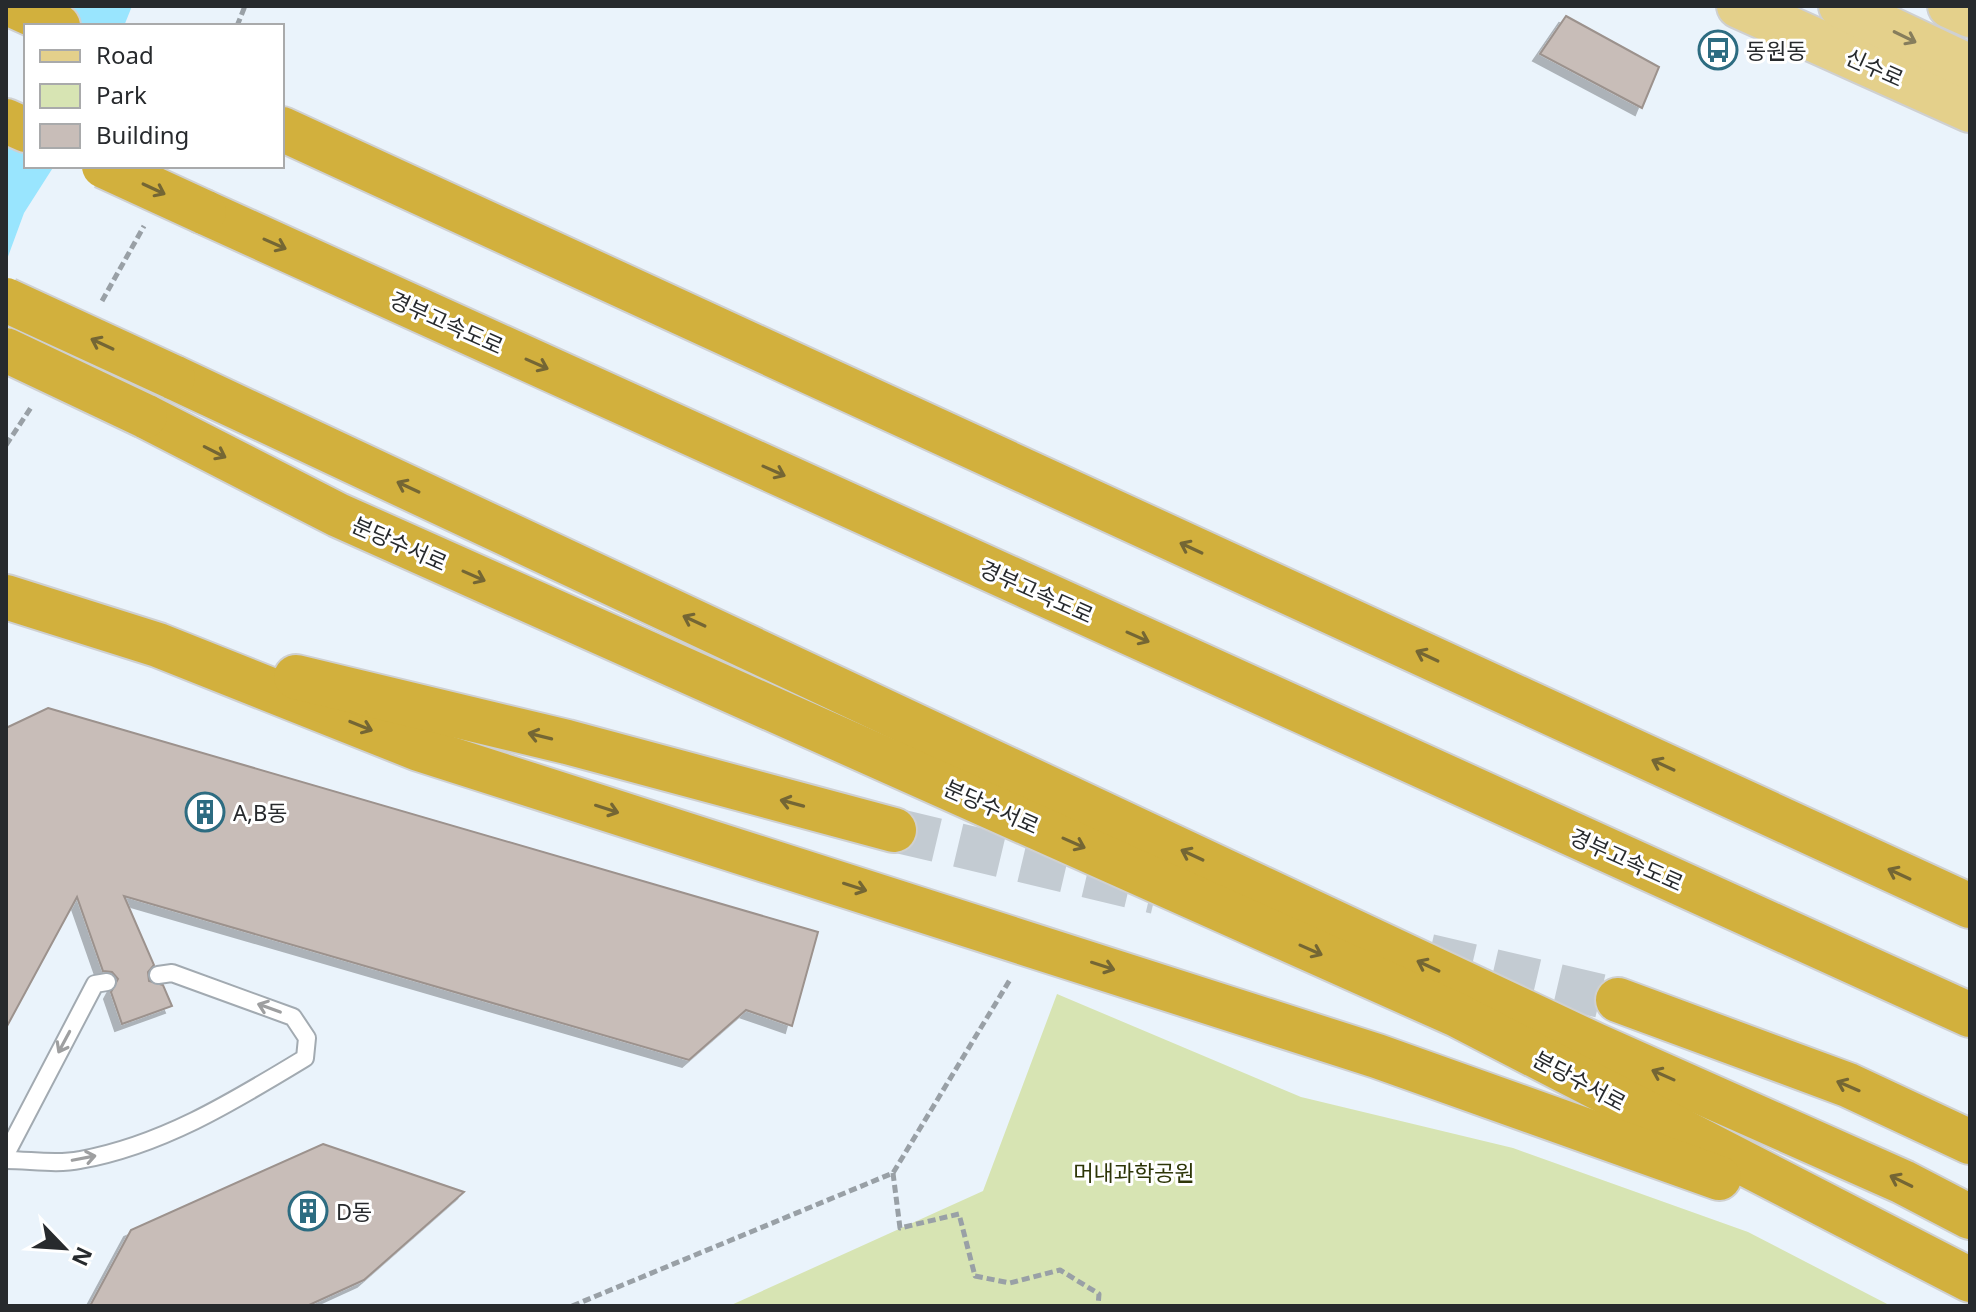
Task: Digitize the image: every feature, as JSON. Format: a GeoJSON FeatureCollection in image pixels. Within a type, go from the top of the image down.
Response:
{"type":"FeatureCollection","features":[{"type":"Feature","properties":{"kind":"highway"},"geometry":{"type":"LineString","coordinates":[[14,6],[54,24]]}},
{"type":"Feature","properties":{"kind":"highway"},"geometry":{"type":"LineString","coordinates":[[284,130],[1970,906]]}},
{"type":"Feature","properties":{"kind":"highway","name":"경부고속도로"},"geometry":{"type":"LineString","coordinates":[[108,168],[1970,1015]]}},
{"type":"Feature","properties":{"kind":"highway","name":"분당수서로"},"geometry":{"type":"LineString","coordinates":[[6,300],[1595,1045],[1903,1182],[1970,1217]]}},
{"type":"Feature","properties":{"kind":"highway","name":"분당수서로"},"geometry":{"type":"LineString","coordinates":[[6,350],[145,416],[338,515],[1457,1015],[1970,1280]]}},
{"type":"Feature","properties":{"kind":"highway"},"geometry":{"type":"LineString","coordinates":[[6,597],[158,645],[567,742],[894,830]]}},
{"type":"Feature","properties":{"kind":"highway"},"geometry":{"type":"LineString","coordinates":[[158,645],[419,749],[1377,1056],[1876,1234]]}},
{"type":"Feature","properties":{"kind":"highway"},"geometry":{"type":"LineString","coordinates":[[1618,1000],[1848,1085],[1970,1142]]}},
{"type":"Feature","properties":{"kind":"main road","name":"신수로"},"geometry":{"type":"LineString","coordinates":[[1739,6],[1970,99]]}},
{"type":"Feature","properties":{"kind":"main road"},"geometry":{"type":"LineString","coordinates":[[1841,6],[1970,99]]}},
{"type":"Feature","properties":{"kind":"main road"},"geometry":{"type":"LineString","coordinates":[[1950,6],[1970,15]]}},
{"type":"Feature","properties":{"kind":"lane"},"geometry":{"type":"LineString","coordinates":[[107,982],[95,984],[6,1157],[78,1161],[150,1141],[221,1109],[305,1058],[307,1038],[293,1017],[172,973],[158,975]]}},
{"type":"Feature","properties":{"kind":"path"},"geometry":{"type":"LineString","coordinates":[[572,1306],[893,1173],[1032,943]]}},
{"type":"Feature","properties":{"kind":"path"},"geometry":{"type":"LineString","coordinates":[[893,1173],[900,1228],[959,1214],[975,1276],[1010,1283],[1060,1270],[1099,1294],[1098,1306]]}},
{"type":"Feature","properties":{"kind":"green space","name":"머내과학공원"},"geometry":{"type":"Polygon","coordinates":[[[1057,994],[1301,1097],[1513,1148],[1748,1232],[1891,1306],[729,1306],[983,1191],[1057,994]]]}},
{"type":"Feature","properties":{"kind":"water"},"geometry":{"type":"Polygon","coordinates":[[[68,6],[132,6],[125,24],[60,24],[68,6]]]}},
{"type":"Feature","properties":{"kind":"water"},"geometry":{"type":"Polygon","coordinates":[[[24,104],[24,168],[53,168],[24,213],[6,262],[6,136],[24,104]]]}},
{"type":"Feature","properties":{"kind":"building"},"geometry":{"type":"Polygon","coordinates":[[[1566,16],[1659,67],[1642,108],[1540,54],[1566,16]]]}},
{"type":"Feature","properties":{"kind":"building","name":"A,B동"},"geometry":{"type":"Polygon","coordinates":[[[48,708],[818,932],[792,1026],[746,1010],[689,1060],[124,896],[154,965],[148,972],[149,981],[163,985],[172,1006],[122,1024],[111,992],[118,979],[112,972],[103,971],[77,897],[6,1028],[6,728],[48,708]]]}},
{"type":"Feature","properties":{"kind":"building","name":"D동"},"geometry":{"type":"Polygon","coordinates":[[[323,1144],[464,1192],[364,1280],[307,1306],[90,1306],[131,1230],[323,1144]]]}},
{"type":"Feature","properties":{"kind":"tunnel"},"geometry":{"type":"LineString","coordinates":[[894,830],[1156,892]]}},
{"type":"Feature","properties":{"kind":"tunnel"},"geometry":{"type":"LineString","coordinates":[[1429,956],[1618,1000]]}},
{"type":"Feature","properties":{"kind":"place","name":"동원동"},"geometry":{"type":"Point","coordinates":[1718,50]}},
{"type":"Feature","properties":{"kind":"place","name":"A,B동"},"geometry":{"type":"Point","coordinates":[205,812]}},
{"type":"Feature","properties":{"kind":"place","name":"D동"},"geometry":{"type":"Point","coordinates":[308,1211]}}]}
